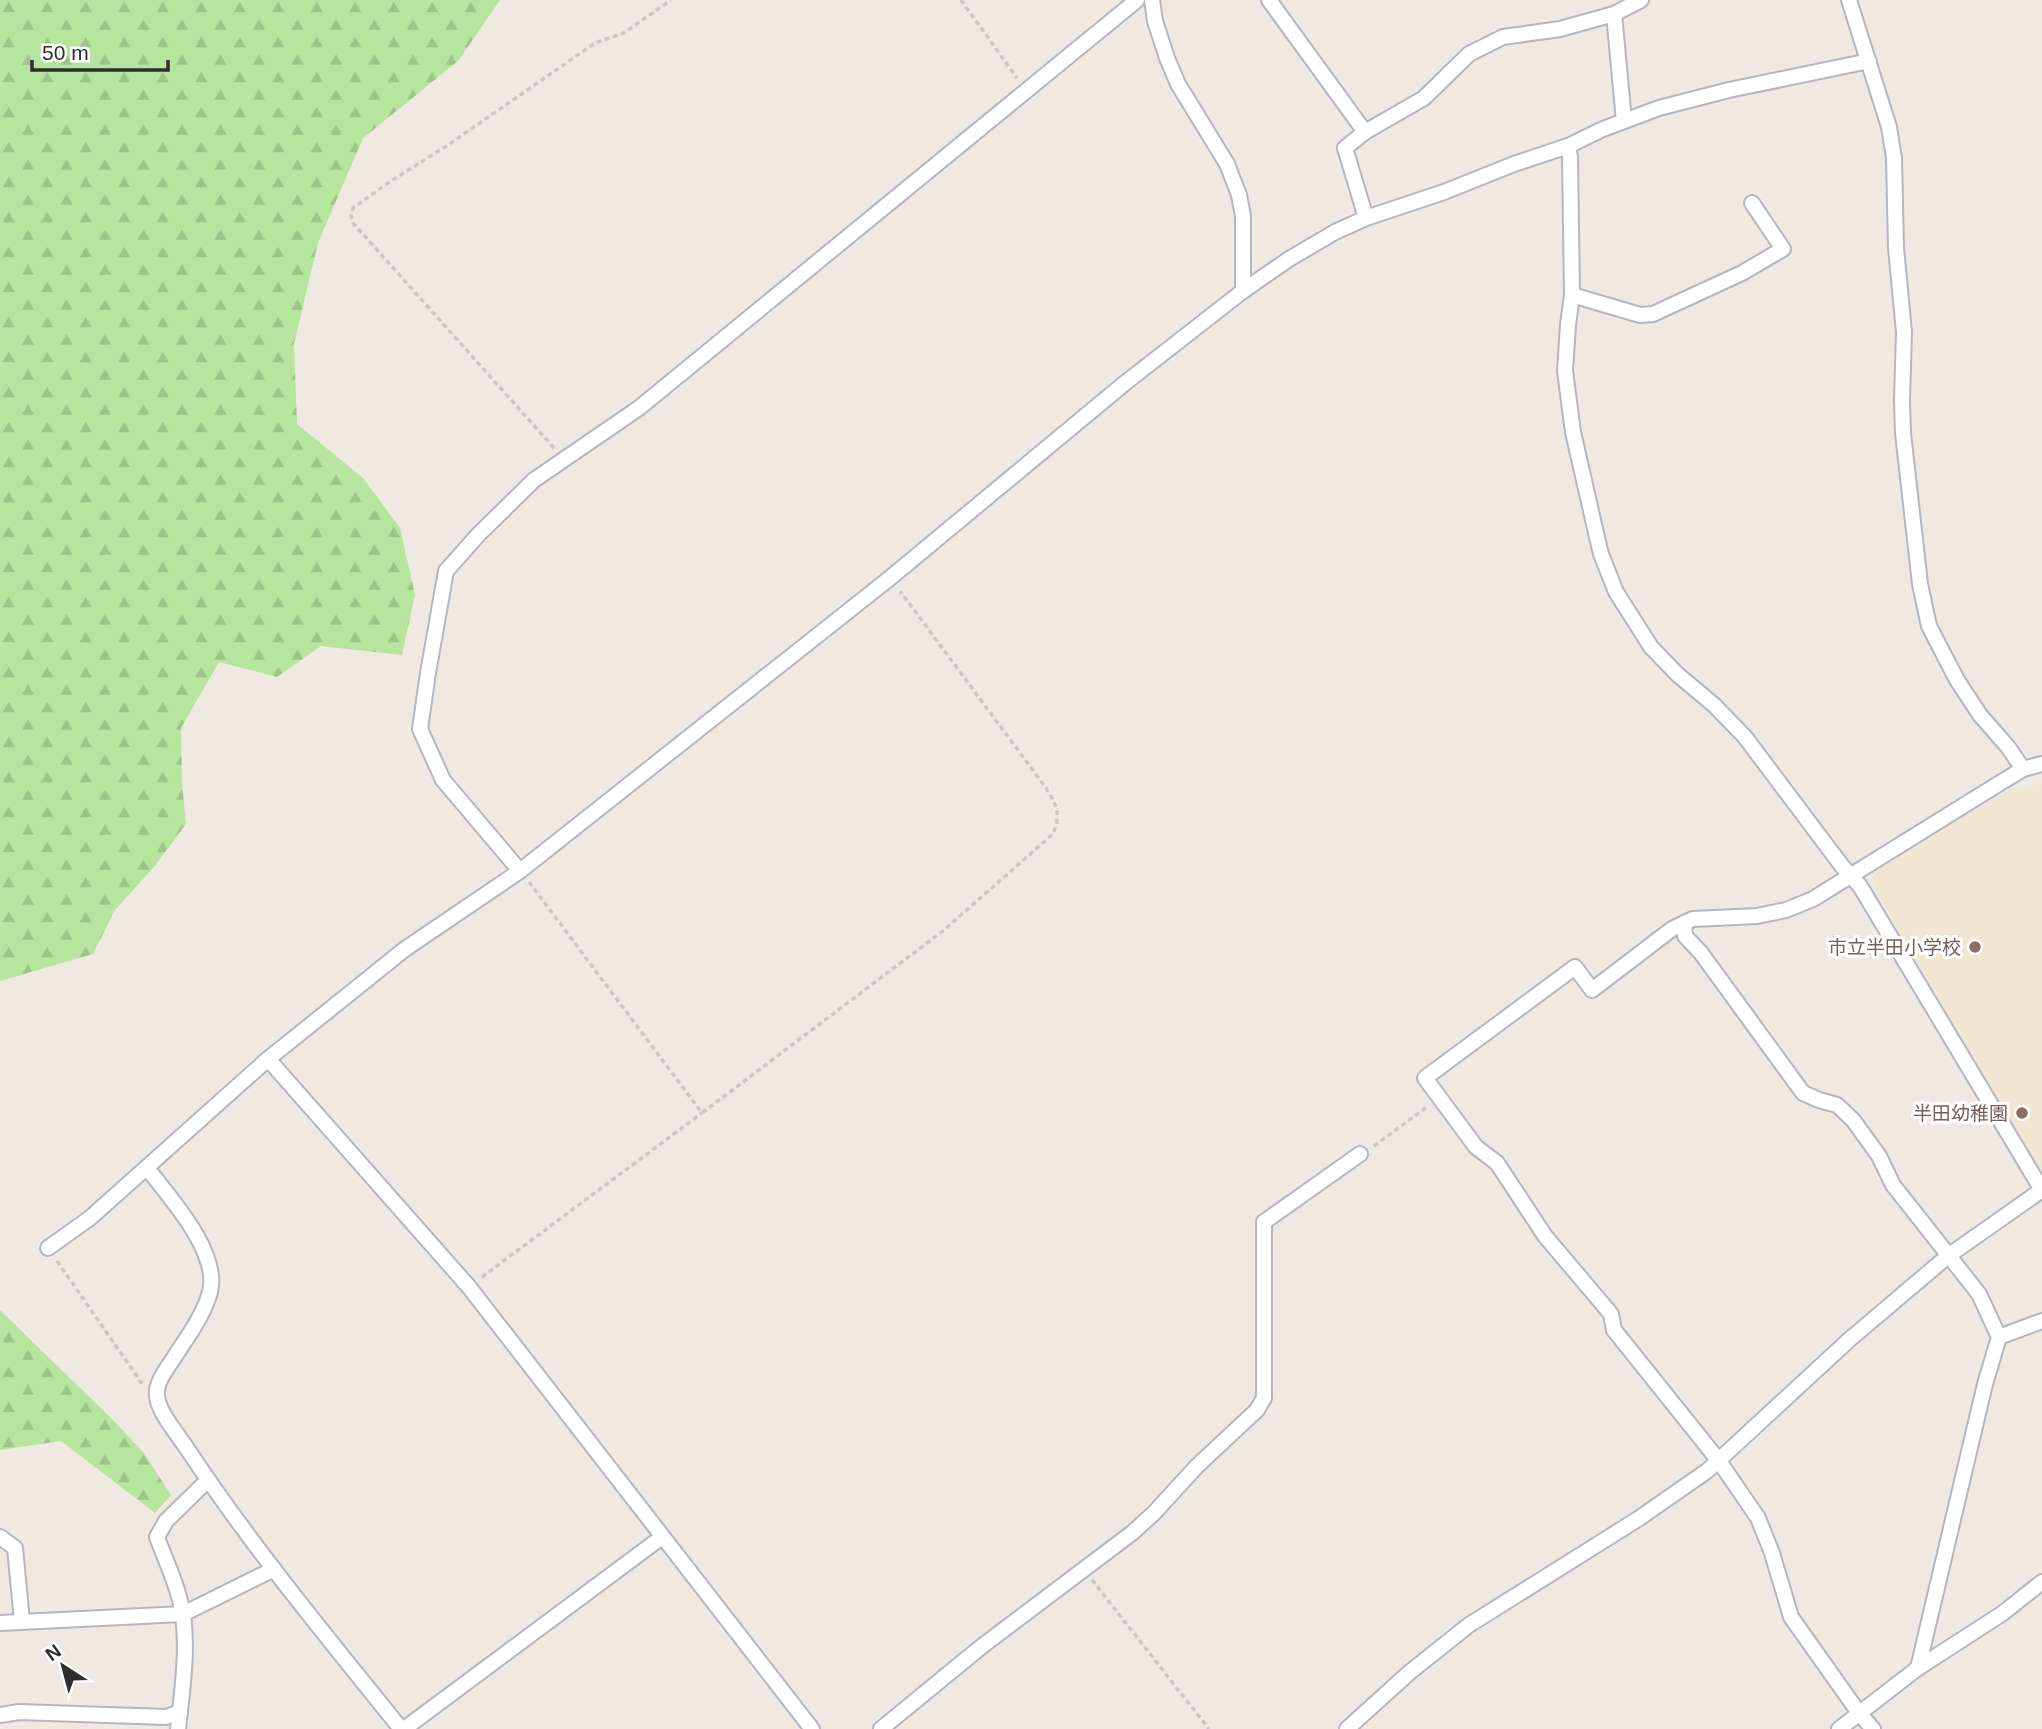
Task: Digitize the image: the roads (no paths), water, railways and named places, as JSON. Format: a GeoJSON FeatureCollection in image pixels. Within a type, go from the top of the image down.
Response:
{"type":"FeatureCollection","features":[{"type":"Feature","properties":{"kind":"street"},"geometry":{"type":"LineString","coordinates":[[520,871],[443,780],[420,729],[446,571],[534,480],[639,408],[1137,0]]}},
{"type":"Feature","properties":{"kind":"street"},"geometry":{"type":"LineString","coordinates":[[1152,0],[1155,21],[1178,84],[1227,164],[1239,195],[1243,216],[1243,291]]}},
{"type":"Feature","properties":{"kind":"street"},"geometry":{"type":"LineString","coordinates":[[1269,0],[1365,132]]}},
{"type":"Feature","properties":{"kind":"street"},"geometry":{"type":"LineString","coordinates":[[1366,218],[1345,148],[1365,132],[1424,97],[1469,54],[1503,37],[1560,29],[1614,14],[1641,0]]}},
{"type":"Feature","properties":{"kind":"street"},"geometry":{"type":"LineString","coordinates":[[1849,0],[1889,127],[1894,158],[1896,248],[1903,332],[1903,433],[1920,584],[1929,626],[1972,704],[2024,769]]}},
{"type":"Feature","properties":{"kind":"street"},"geometry":{"type":"LineString","coordinates":[[1614,14],[1624,121]]}},
{"type":"Feature","properties":{"kind":"street"},"geometry":{"type":"LineString","coordinates":[[48,1248],[90,1218],[268,1059],[405,949],[520,871],[890,578],[1125,383],[1243,291],[1289,259],[1335,232],[1366,218],[1568,146],[1659,108],[1729,90],[1869,61]]}},
{"type":"Feature","properties":{"kind":"street"},"geometry":{"type":"LineString","coordinates":[[1348,1729],[1410,1672],[1469,1625],[1638,1519],[1719,1461],[1850,1339],[1948,1256],[2042,1190],[1860,886],[1745,737],[1651,647],[1616,592],[1601,554],[1573,432],[1565,371],[1572,295],[1568,146]]}},
{"type":"Feature","properties":{"kind":"street"},"geometry":{"type":"LineString","coordinates":[[1572,295],[1640,315],[1653,314],[1742,273],[1783,249],[1752,203]]}},
{"type":"Feature","properties":{"kind":"street"},"geometry":{"type":"LineString","coordinates":[[1873,1729],[1791,1617],[1772,1553],[1758,1518],[1719,1461],[1614,1330],[1611,1314],[1545,1236],[1497,1163],[1476,1147],[1425,1078],[1575,967],[1592,990],[1672,929],[1693,919],[1757,916],[1786,910],[1813,899],[2024,769],[2042,764]]}},
{"type":"Feature","properties":{"kind":"street"},"geometry":{"type":"LineString","coordinates":[[1684,923],[1685,936],[1701,953],[1803,1093],[1837,1105],[1853,1121],[1879,1156],[1893,1185],[1979,1294],[1999,1337],[1985,1384],[1918,1668]]}},
{"type":"Feature","properties":{"kind":"street"},"geometry":{"type":"LineString","coordinates":[[268,1059],[469,1287],[812,1729]]}},
{"type":"Feature","properties":{"kind":"street"},"geometry":{"type":"LineString","coordinates":[[881,1729],[981,1647],[1132,1533],[1197,1466],[1257,1410],[1264,1398],[1264,1222],[1360,1154]]}},
{"type":"Feature","properties":{"kind":"street"},"geometry":{"type":"LineString","coordinates":[[147,1168],[181,1212],[210,1268],[210,1292],[198,1321],[160,1381],[156,1394],[160,1408],[208,1480],[274,1569],[402,1729],[662,1537]]}},
{"type":"Feature","properties":{"kind":"street"},"geometry":{"type":"LineString","coordinates":[[1999,1337],[2042,1321]]}},
{"type":"Feature","properties":{"kind":"street"},"geometry":{"type":"LineString","coordinates":[[178,1729],[184,1651],[183,1614],[157,1537],[166,1521],[208,1480]]}},
{"type":"Feature","properties":{"kind":"street"},"geometry":{"type":"LineString","coordinates":[[0,1537],[15,1548],[22,1621]]}},
{"type":"Feature","properties":{"kind":"street"},"geometry":{"type":"LineString","coordinates":[[0,1623],[183,1614],[274,1569]]}},
{"type":"Feature","properties":{"kind":"street"},"geometry":{"type":"LineString","coordinates":[[1839,1729],[1918,1668],[2003,1613],[2042,1582]]}},
{"type":"Feature","properties":{"kind":"street"},"geometry":{"type":"LineString","coordinates":[[0,1715],[19,1712],[166,1717],[180,1712]]}},
{"type":"Feature","properties":{"kind":"place","name":"市立半田小学校"},"geometry":{"type":"Point","coordinates":[1975,947]}},
{"type":"Feature","properties":{"kind":"place","name":"半田幼稚園"},"geometry":{"type":"Point","coordinates":[2022,1113]}}]}
